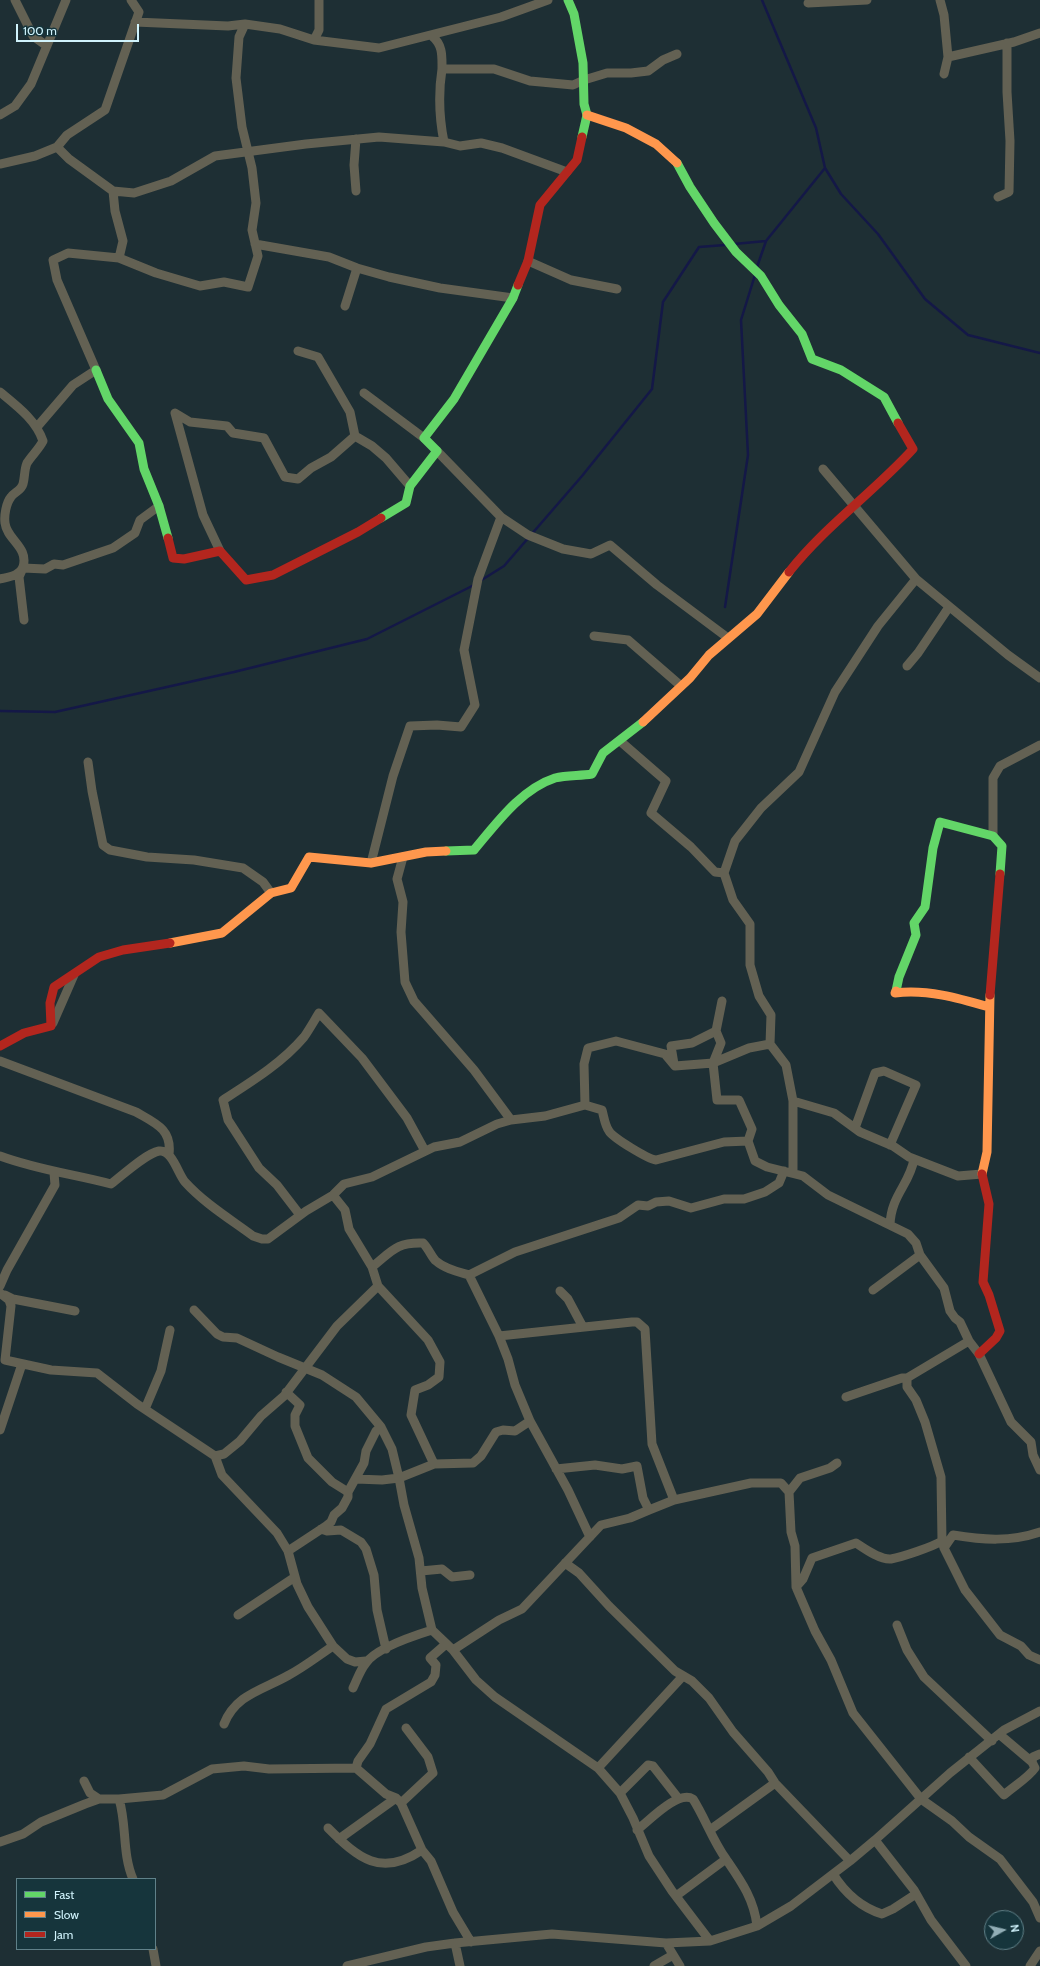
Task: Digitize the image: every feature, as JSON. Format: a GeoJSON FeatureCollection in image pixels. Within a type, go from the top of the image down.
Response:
{"type":"FeatureCollection","features":[{"type":"Feature","properties":{"kind":"street"},"geometry":{"type":"LineString","coordinates":[[15,0],[33,36],[48,46]]}},
{"type":"Feature","properties":{"kind":"street"},"geometry":{"type":"LineString","coordinates":[[0,115],[15,106],[31,84],[66,0]]}},
{"type":"Feature","properties":{"kind":"street"},"geometry":{"type":"LineString","coordinates":[[0,164],[35,156],[57,147],[68,135],[105,110],[139,12],[131,0]]}},
{"type":"Feature","properties":{"kind":"street"},"geometry":{"type":"LineString","coordinates":[[314,40],[319,30],[319,0]]}},
{"type":"Feature","properties":{"kind":"street"},"geometry":{"type":"LineString","coordinates":[[135,22],[228,26],[245,24],[280,29],[314,40],[379,48],[432,36],[501,17],[548,0]]}},
{"type":"Feature","properties":{"kind":"street"},"geometry":{"type":"LineString","coordinates":[[424,438],[454,399],[513,298],[528,261],[540,205],[577,160],[587,115],[584,104],[583,63],[574,14],[568,0]]}},
{"type":"Feature","properties":{"kind":"street"},"geometry":{"type":"LineString","coordinates":[[808,3],[867,0]]}},
{"type":"Feature","properties":{"kind":"street"},"geometry":{"type":"LineString","coordinates":[[940,0],[944,15],[948,57],[944,74]]}},
{"type":"Feature","properties":{"kind":"street"},"geometry":{"type":"LineString","coordinates":[[220,551],[184,559],[173,558],[159,506],[144,469],[139,443],[108,399],[57,280],[53,260],[68,253],[119,258],[156,273],[200,286],[224,282],[248,287],[258,256],[252,230],[256,203],[248,152],[242,127],[236,78],[239,37],[245,24]]}},
{"type":"Feature","properties":{"kind":"street"},"geometry":{"type":"LineString","coordinates":[[948,57],[1007,43],[1040,33]]}},
{"type":"Feature","properties":{"kind":"street"},"geometry":{"type":"LineString","coordinates":[[432,36],[439,42],[442,49],[439,118],[444,142]]}},
{"type":"Feature","properties":{"kind":"street"},"geometry":{"type":"LineString","coordinates":[[998,197],[1009,192],[1010,140],[1007,92],[1007,43]]}},
{"type":"Feature","properties":{"kind":"street"},"geometry":{"type":"LineString","coordinates":[[442,69],[494,69],[530,81],[573,85],[607,73],[631,73],[648,70],[663,60],[677,54]]}},
{"type":"Feature","properties":{"kind":"street"},"geometry":{"type":"LineString","coordinates":[[51,1026],[50,1004],[54,987],[99,957],[123,950],[222,933],[271,894],[291,888],[309,857],[372,863],[426,852],[474,850],[498,822],[532,789],[555,779],[592,774],[604,753],[668,700],[709,655],[757,614],[797,562],[842,514],[854,506],[892,472],[913,448],[884,397],[841,370],[812,359],[802,334],[779,305],[761,276],[736,252],[690,187],[679,164],[656,144],[626,128],[587,115]]}},
{"type":"Feature","properties":{"kind":"street"},"geometry":{"type":"LineString","coordinates":[[57,147],[69,159],[113,191],[134,193],[171,182],[215,156],[379,137],[444,142],[460,146],[481,143],[502,148],[567,172]]}},
{"type":"Feature","properties":{"kind":"street"},"geometry":{"type":"LineString","coordinates":[[356,139],[354,165],[356,191]]}},
{"type":"Feature","properties":{"kind":"street"},"geometry":{"type":"LineString","coordinates":[[113,191],[115,211],[123,241],[119,258]]}},
{"type":"Feature","properties":{"kind":"street"},"geometry":{"type":"LineString","coordinates":[[255,244],[329,257],[357,268],[440,288],[513,298]]}},
{"type":"Feature","properties":{"kind":"street"},"geometry":{"type":"LineString","coordinates":[[528,261],[571,280],[617,289]]}},
{"type":"Feature","properties":{"kind":"street"},"geometry":{"type":"LineString","coordinates":[[345,306],[357,268]]}},
{"type":"Feature","properties":{"kind":"street"},"geometry":{"type":"LineString","coordinates":[[298,351],[318,357],[350,412],[355,436],[372,446],[386,458],[410,486]]}},
{"type":"Feature","properties":{"kind":"street"},"geometry":{"type":"LineString","coordinates":[[37,427],[73,385],[96,370]]}},
{"type":"Feature","properties":{"kind":"street"},"geometry":{"type":"LineString","coordinates":[[0,392],[28,416],[37,427],[44,441],[28,462],[24,471],[23,484],[18,492],[11,496],[6,508],[6,527],[22,550],[24,559],[23,568],[19,577],[24,620]]}},
{"type":"Feature","properties":{"kind":"street"},"geometry":{"type":"LineString","coordinates":[[364,393],[424,438],[501,518],[530,536],[563,549],[591,554],[610,545],[657,585],[728,638]]}},
{"type":"Feature","properties":{"kind":"street"},"geometry":{"type":"LineString","coordinates":[[355,436],[331,457],[311,468],[298,479],[286,477],[264,438],[233,433],[227,426],[190,422],[175,413],[203,515],[220,551],[246,580],[273,575],[358,532],[406,503],[410,486],[437,451]]}},
{"type":"Feature","properties":{"kind":"street"},"geometry":{"type":"LineString","coordinates":[[823,470],[916,579],[1008,656],[1040,678]]}},
{"type":"Feature","properties":{"kind":"street"},"geometry":{"type":"LineString","coordinates":[[23,568],[44,569],[54,564],[63,565],[112,548],[135,533],[140,520],[159,506]]}},
{"type":"Feature","properties":{"kind":"street"},"geometry":{"type":"LineString","coordinates":[[372,863],[392,776],[410,726],[437,725],[461,727],[475,705],[464,650],[478,583],[501,518]]}},
{"type":"Feature","properties":{"kind":"street"},"geometry":{"type":"LineString","coordinates":[[0,579],[19,573],[23,568]]}},
{"type":"Feature","properties":{"kind":"street"},"geometry":{"type":"LineString","coordinates":[[469,1276],[516,1252],[619,1218],[638,1205],[648,1206],[656,1202],[670,1201],[691,1208],[724,1199],[744,1199],[765,1192],[779,1183],[788,1172],[794,1101],[786,1065],[770,1044],[771,1015],[759,996],[750,965],[750,924],[733,900],[724,873],[735,841],[761,808],[799,772],[835,692],[878,626],[916,579]]}},
{"type":"Feature","properties":{"kind":"street"},"geometry":{"type":"LineString","coordinates":[[907,666],[918,653],[949,606]]}},
{"type":"Feature","properties":{"kind":"street"},"geometry":{"type":"LineString","coordinates":[[594,636],[628,640],[681,686]]}},
{"type":"Feature","properties":{"kind":"street"},"geometry":{"type":"LineString","coordinates":[[620,741],[666,781],[651,813],[691,847],[715,872],[724,873]]}},
{"type":"Feature","properties":{"kind":"street"},"geometry":{"type":"LineString","coordinates":[[994,836],[993,778],[1000,766],[1040,745]]}},
{"type":"Feature","properties":{"kind":"street"},"geometry":{"type":"LineString","coordinates":[[88,762],[92,791],[103,845],[110,850],[148,857],[194,860],[243,868],[263,882],[271,894]]}},
{"type":"Feature","properties":{"kind":"street"},"geometry":{"type":"LineString","coordinates":[[980,1354],[996,1338],[1000,1331],[989,1294],[983,1282],[989,1204],[982,1174],[987,1152],[989,1007],[1002,846],[994,836],[940,822],[933,848],[925,907],[914,923],[916,935],[899,977],[895,993],[903,992],[957,998],[989,1007]]}},
{"type":"Feature","properties":{"kind":"street"},"geometry":{"type":"LineString","coordinates":[[403,857],[397,879],[403,902],[401,932],[405,982],[414,1000],[474,1070],[511,1120]]}},
{"type":"Feature","properties":{"kind":"street"},"geometry":{"type":"LineString","coordinates":[[51,1026],[74,975]]}},
{"type":"Feature","properties":{"kind":"street"},"geometry":{"type":"LineString","coordinates":[[722,1001],[716,1031],[721,1043],[713,1063],[717,1100],[739,1100],[752,1129],[748,1141],[755,1161],[767,1167],[803,1176],[828,1195],[908,1234],[916,1243],[920,1256],[944,1288],[950,1310],[955,1318],[960,1322],[969,1341],[980,1354],[1012,1422],[1031,1442],[1032,1455],[1040,1470]]}},
{"type":"Feature","properties":{"kind":"street"},"geometry":{"type":"LineString","coordinates":[[300,1215],[277,1185],[259,1168],[228,1120],[223,1100],[263,1074],[291,1050],[304,1036],[319,1013],[362,1058],[407,1118],[425,1151]]}},
{"type":"Feature","properties":{"kind":"street"},"geometry":{"type":"LineString","coordinates":[[0,1046],[24,1033],[51,1026]]}},
{"type":"Feature","properties":{"kind":"street"},"geometry":{"type":"LineString","coordinates":[[675,1066],[671,1046],[692,1043],[716,1031]]}},
{"type":"Feature","properties":{"kind":"street"},"geometry":{"type":"LineString","coordinates":[[585,1105],[584,1064],[588,1048],[616,1041],[664,1054],[675,1066]]}},
{"type":"Feature","properties":{"kind":"street"},"geometry":{"type":"LineString","coordinates":[[675,1066],[713,1063],[749,1048],[770,1044]]}},
{"type":"Feature","properties":{"kind":"street"},"geometry":{"type":"LineString","coordinates":[[0,1061],[136,1112],[155,1124],[169,1137],[171,1143],[169,1154],[177,1171],[191,1189],[253,1236],[262,1239],[268,1239],[300,1215],[333,1195],[344,1184],[372,1177],[434,1147],[460,1142],[497,1124],[511,1120],[545,1116],[585,1105],[602,1110],[609,1131],[646,1158],[656,1160],[724,1142],[748,1141]]}},
{"type":"Feature","properties":{"kind":"street"},"geometry":{"type":"LineString","coordinates":[[855,1128],[875,1073],[884,1071],[916,1085],[890,1145]]}},
{"type":"Feature","properties":{"kind":"street"},"geometry":{"type":"LineString","coordinates":[[794,1101],[834,1113],[860,1132],[890,1145],[914,1158],[958,1176],[982,1174]]}},
{"type":"Feature","properties":{"kind":"street"},"geometry":{"type":"LineString","coordinates":[[0,1156],[20,1164],[54,1173],[82,1176],[111,1184],[149,1156],[160,1151],[169,1154]]}},
{"type":"Feature","properties":{"kind":"street"},"geometry":{"type":"LineString","coordinates":[[890,1225],[890,1213],[894,1201],[912,1170],[914,1158]]}},
{"type":"Feature","properties":{"kind":"street"},"geometry":{"type":"LineString","coordinates":[[54,1173],[55,1185],[7,1270],[1,1291],[11,1306],[3,1360],[51,1370],[97,1373],[145,1409],[215,1456],[222,1475],[277,1532],[288,1551],[295,1577],[308,1607],[332,1646],[347,1659],[355,1662],[366,1662]]}},
{"type":"Feature","properties":{"kind":"street"},"geometry":{"type":"LineString","coordinates":[[333,1195],[344,1210],[349,1230],[372,1266],[378,1286],[428,1340],[440,1362],[439,1377],[428,1385],[415,1390],[411,1415],[434,1464]]}},
{"type":"Feature","properties":{"kind":"street"},"geometry":{"type":"LineString","coordinates":[[372,1266],[400,1245],[423,1243],[430,1250],[436,1261],[469,1276],[499,1336],[508,1359],[515,1385],[530,1421],[535,1428],[590,1537]]}},
{"type":"Feature","properties":{"kind":"street"},"geometry":{"type":"LineString","coordinates":[[873,1290],[920,1256]]}},
{"type":"Feature","properties":{"kind":"street"},"geometry":{"type":"LineString","coordinates":[[215,1456],[224,1454],[240,1441],[261,1416],[286,1392],[337,1326],[378,1286]]}},
{"type":"Feature","properties":{"kind":"street"},"geometry":{"type":"LineString","coordinates":[[1,1291],[13,1299],[74,1311]]}},
{"type":"Feature","properties":{"kind":"street"},"geometry":{"type":"LineString","coordinates":[[560,1291],[568,1298],[583,1328]]}},
{"type":"Feature","properties":{"kind":"street"},"geometry":{"type":"LineString","coordinates":[[194,1310],[217,1334],[223,1337],[237,1338],[322,1375],[356,1397],[381,1427],[392,1449],[432,1630],[450,1647],[476,1680],[506,1707],[572,1749],[598,1768],[620,1793],[633,1818],[649,1856],[676,1896],[710,1941]]}},
{"type":"Feature","properties":{"kind":"street"},"geometry":{"type":"LineString","coordinates":[[499,1336],[632,1322],[637,1322],[645,1329],[652,1444],[674,1500]]}},
{"type":"Feature","properties":{"kind":"street"},"geometry":{"type":"LineString","coordinates":[[145,1409],[161,1371],[170,1330]]}},
{"type":"Feature","properties":{"kind":"street"},"geometry":{"type":"LineString","coordinates":[[846,1397],[902,1378],[907,1378],[969,1341]]}},
{"type":"Feature","properties":{"kind":"street"},"geometry":{"type":"LineString","coordinates":[[0,1430],[22,1364]]}},
{"type":"Feature","properties":{"kind":"street"},"geometry":{"type":"LineString","coordinates":[[907,1378],[907,1387],[916,1400],[925,1422],[941,1476],[943,1545],[966,1590],[1000,1635],[1021,1646],[1029,1655],[1040,1660]]}},
{"type":"Feature","properties":{"kind":"street"},"geometry":{"type":"LineString","coordinates":[[286,1392],[300,1404],[295,1415],[295,1426],[308,1458],[332,1482],[348,1492]]}},
{"type":"Feature","properties":{"kind":"street"},"geometry":{"type":"LineString","coordinates":[[356,1478],[382,1480],[399,1478],[434,1464],[473,1463],[481,1456],[496,1432],[504,1430],[515,1431],[530,1421]]}},
{"type":"Feature","properties":{"kind":"street"},"geometry":{"type":"LineString","coordinates":[[288,1551],[331,1522],[334,1515],[342,1508],[348,1497],[348,1492],[364,1463],[366,1451],[376,1431],[381,1427]]}},
{"type":"Feature","properties":{"kind":"street"},"geometry":{"type":"LineString","coordinates":[[789,1492],[800,1478],[830,1468],[837,1463]]}},
{"type":"Feature","properties":{"kind":"street"},"geometry":{"type":"LineString","coordinates":[[556,1469],[595,1465],[622,1469],[637,1466],[644,1498],[649,1510]]}},
{"type":"Feature","properties":{"kind":"street"},"geometry":{"type":"LineString","coordinates":[[356,1768],[358,1761],[370,1744],[386,1709],[431,1682],[435,1675],[436,1665],[430,1658],[522,1609],[602,1525],[630,1518],[674,1500],[759,1482],[781,1483],[789,1492],[791,1532],[795,1546],[796,1587],[815,1632],[831,1660],[853,1713],[921,1799],[952,1821],[969,1837],[1000,1858],[1033,1902],[1040,1918]]}},
{"type":"Feature","properties":{"kind":"street"},"geometry":{"type":"LineString","coordinates":[[321,1529],[327,1531],[342,1530],[361,1542],[366,1549],[374,1576],[377,1610],[386,1649]]}},
{"type":"Feature","properties":{"kind":"street"},"geometry":{"type":"LineString","coordinates":[[796,1587],[803,1579],[812,1558],[838,1548],[856,1544],[879,1556],[890,1559],[934,1546],[943,1545],[953,1535],[983,1540],[1018,1538],[1040,1532]]}},
{"type":"Feature","properties":{"kind":"street"},"geometry":{"type":"LineString","coordinates":[[565,1563],[579,1573],[626,1624],[675,1671],[692,1681],[709,1698],[733,1732],[768,1772],[775,1783],[850,1861]]}},
{"type":"Feature","properties":{"kind":"street"},"geometry":{"type":"LineString","coordinates":[[420,1571],[442,1569],[452,1577],[470,1575]]}},
{"type":"Feature","properties":{"kind":"street"},"geometry":{"type":"LineString","coordinates":[[238,1614],[295,1577]]}},
{"type":"Feature","properties":{"kind":"street"},"geometry":{"type":"LineString","coordinates":[[897,1625],[907,1650],[924,1677],[992,1741]]}},
{"type":"Feature","properties":{"kind":"street"},"geometry":{"type":"LineString","coordinates":[[353,1688],[366,1662],[414,1634],[432,1630]]}},
{"type":"Feature","properties":{"kind":"street"},"geometry":{"type":"LineString","coordinates":[[224,1724],[231,1710],[241,1700],[289,1676],[332,1646]]}},
{"type":"Feature","properties":{"kind":"street"},"geometry":{"type":"LineString","coordinates":[[598,1768],[683,1676]]}},
{"type":"Feature","properties":{"kind":"street"},"geometry":{"type":"LineString","coordinates":[[347,1966],[426,1947],[455,1943],[552,1934],[666,1943],[710,1941],[757,1926],[791,1906],[850,1861],[969,1757],[992,1741],[999,1734],[1040,1711]]}},
{"type":"Feature","properties":{"kind":"street"},"geometry":{"type":"LineString","coordinates":[[339,1839],[398,1800],[433,1773],[428,1757],[406,1728]]}},
{"type":"Feature","properties":{"kind":"street"},"geometry":{"type":"LineString","coordinates":[[969,1757],[1004,1795],[1021,1780],[1029,1776],[1036,1768],[1032,1762],[999,1734]]}},
{"type":"Feature","properties":{"kind":"street"},"geometry":{"type":"LineString","coordinates":[[1032,1762],[1033,1757],[1040,1754]]}},
{"type":"Feature","properties":{"kind":"street"},"geometry":{"type":"LineString","coordinates":[[620,1793],[648,1765],[653,1766],[678,1798]]}},
{"type":"Feature","properties":{"kind":"street"},"geometry":{"type":"LineString","coordinates":[[0,1842],[23,1834],[41,1822],[99,1799],[119,1799],[163,1795],[212,1769],[244,1766],[270,1769],[356,1768],[386,1794],[398,1800],[422,1850],[431,1861],[453,1912],[471,1942]]}},
{"type":"Feature","properties":{"kind":"street"},"geometry":{"type":"LineString","coordinates":[[84,1781],[90,1793],[99,1799]]}},
{"type":"Feature","properties":{"kind":"street"},"geometry":{"type":"LineString","coordinates":[[710,1830],[775,1783]]}},
{"type":"Feature","properties":{"kind":"street"},"geometry":{"type":"LineString","coordinates":[[637,1830],[678,1798],[689,1796],[693,1799],[726,1859],[748,1892],[756,1914],[757,1926]]}},
{"type":"Feature","properties":{"kind":"street"},"geometry":{"type":"LineString","coordinates":[[119,1799],[124,1820],[126,1850],[133,1878]]}},
{"type":"Feature","properties":{"kind":"street"},"geometry":{"type":"LineString","coordinates":[[328,1828],[355,1852],[374,1863],[390,1863],[408,1859],[422,1850]]}},
{"type":"Feature","properties":{"kind":"street"},"geometry":{"type":"LineString","coordinates":[[875,1840],[916,1894],[931,1920],[966,1966]]}},
{"type":"Feature","properties":{"kind":"street"},"geometry":{"type":"LineString","coordinates":[[676,1896],[726,1859]]}},
{"type":"Feature","properties":{"kind":"street"},"geometry":{"type":"LineString","coordinates":[[833,1874],[852,1898],[862,1906],[882,1914],[897,1907],[916,1894]]}},
{"type":"Feature","properties":{"kind":"street"},"geometry":{"type":"LineString","coordinates":[[455,1943],[460,1966]]}},
{"type":"Feature","properties":{"kind":"street"},"geometry":{"type":"LineString","coordinates":[[666,1943],[680,1966]]}},
{"type":"Feature","properties":{"kind":"street"},"geometry":{"type":"LineString","coordinates":[[153,1950],[156,1966]]}},
{"type":"Feature","properties":{"kind":"street"},"geometry":{"type":"LineString","coordinates":[[1030,1966],[1040,1951]]}},
{"type":"Feature","properties":{"kind":"street"},"geometry":{"type":"LineString","coordinates":[[654,1966],[673,1955]]}},
{"type":"Feature","properties":{"kind":"waterway"},"geometry":{"type":"LineString","coordinates":[[757,267],[766,241],[825,168],[816,128],[762,0]]}},
{"type":"Feature","properties":{"kind":"waterway"},"geometry":{"type":"LineString","coordinates":[[825,168],[841,194],[878,234],[925,299],[968,335],[1040,353]]}},
{"type":"Feature","properties":{"kind":"waterway"},"geometry":{"type":"LineString","coordinates":[[734,244],[766,241]]}},
{"type":"Feature","properties":{"kind":"waterway"},"geometry":{"type":"LineString","coordinates":[[480,581],[504,566],[582,476],[652,389],[663,302],[699,247],[725,245]]}},
{"type":"Feature","properties":{"kind":"waterway"},"geometry":{"type":"LineString","coordinates":[[725,607],[748,455],[741,320],[755,275]]}},
{"type":"Feature","properties":{"kind":"waterway"},"geometry":{"type":"LineString","coordinates":[[0,711],[55,712],[234,672],[367,639],[474,585]]}},
{"type":"Feature","properties":{"kind":"traffic: fast"},"geometry":{"type":"LineString","coordinates":[[568,0],[574,14],[583,63],[584,104],[587,115],[582,137]]}},
{"type":"Feature","properties":{"kind":"traffic: fast"},"geometry":{"type":"LineString","coordinates":[[677,163],[690,187],[714,223],[736,252],[761,276],[779,305],[802,334],[812,359],[841,370],[884,397],[898,423]]}},
{"type":"Feature","properties":{"kind":"traffic: fast"},"geometry":{"type":"LineString","coordinates":[[381,518],[406,503],[410,486],[437,451],[424,438],[454,399],[513,298],[518,285]]}},
{"type":"Feature","properties":{"kind":"traffic: fast"},"geometry":{"type":"LineString","coordinates":[[96,370],[108,399],[139,443],[144,469],[159,506],[168,538]]}},
{"type":"Feature","properties":{"kind":"traffic: fast"},"geometry":{"type":"LineString","coordinates":[[446,851],[474,850],[510,808],[531,790],[543,783],[560,777],[592,774],[603,753],[643,722]]}},
{"type":"Feature","properties":{"kind":"traffic: fast"},"geometry":{"type":"LineString","coordinates":[[896,991],[899,977],[916,935],[914,923],[925,907],[933,848],[940,822],[993,836],[1002,846],[1000,874]]}},
{"type":"Feature","properties":{"kind":"traffic: slow"},"geometry":{"type":"LineString","coordinates":[[587,115],[626,128],[656,144],[677,163]]}},
{"type":"Feature","properties":{"kind":"traffic: slow"},"geometry":{"type":"LineString","coordinates":[[643,722],[690,678],[709,655],[757,614],[789,572]]}},
{"type":"Feature","properties":{"kind":"traffic: slow"},"geometry":{"type":"LineString","coordinates":[[170,943],[222,933],[271,893],[291,888],[309,857],[371,863],[426,852],[446,851]]}},
{"type":"Feature","properties":{"kind":"traffic: slow"},"geometry":{"type":"LineString","coordinates":[[896,991],[895,993],[931,993],[966,1000],[989,1007]]}},
{"type":"Feature","properties":{"kind":"traffic: slow"},"geometry":{"type":"LineString","coordinates":[[982,1174],[987,1152],[990,995]]}},
{"type":"Feature","properties":{"kind":"traffic: jam"},"geometry":{"type":"LineString","coordinates":[[518,285],[528,261],[540,205],[577,160],[582,137]]}},
{"type":"Feature","properties":{"kind":"traffic: jam"},"geometry":{"type":"LineString","coordinates":[[789,572],[818,539],[898,465],[913,449],[898,423]]}},
{"type":"Feature","properties":{"kind":"traffic: jam"},"geometry":{"type":"LineString","coordinates":[[168,538],[173,558],[184,559],[220,551],[246,580],[273,575],[358,532],[381,518]]}},
{"type":"Feature","properties":{"kind":"traffic: jam"},"geometry":{"type":"LineString","coordinates":[[990,995],[1000,874]]}},
{"type":"Feature","properties":{"kind":"traffic: jam"},"geometry":{"type":"LineString","coordinates":[[0,1046],[24,1033],[51,1026],[50,1003],[54,987],[99,957],[123,950],[170,943]]}},
{"type":"Feature","properties":{"kind":"traffic: jam"},"geometry":{"type":"LineString","coordinates":[[979,1354],[996,1338],[1000,1331],[989,1295],[983,1282],[989,1204],[982,1174]]}}]}
